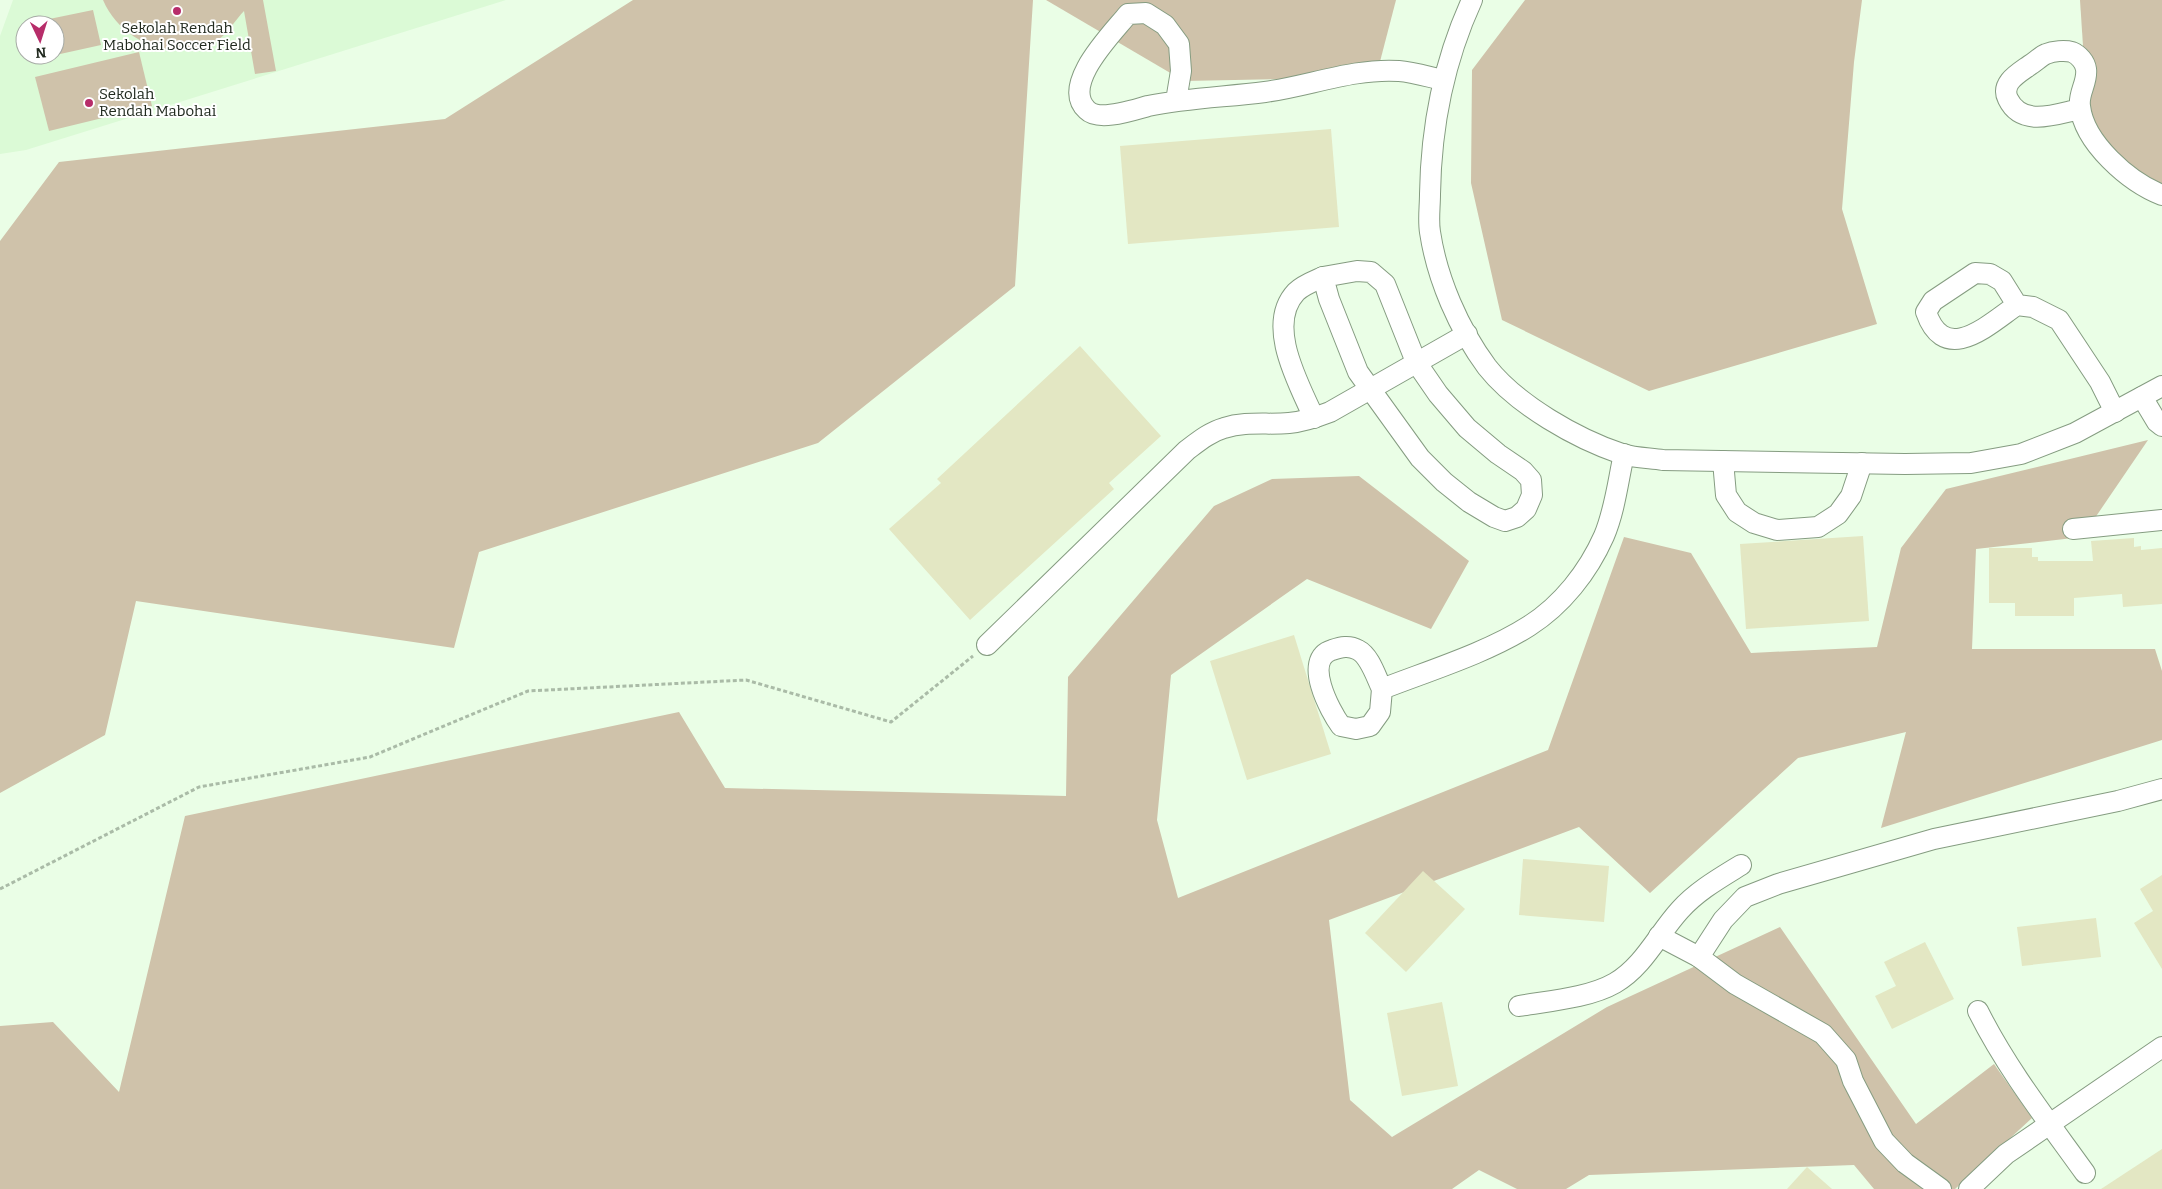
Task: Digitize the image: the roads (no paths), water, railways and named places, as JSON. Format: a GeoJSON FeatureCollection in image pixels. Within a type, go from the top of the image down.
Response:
{"type":"FeatureCollection","features":[{"type":"Feature","properties":{"kind":"street"},"geometry":{"type":"LineString","coordinates":[[1472,0],[1462,20],[1443,80],[1435,119],[1429,231],[1443,283],[1467,334],[1488,368],[1524,402],[1573,434],[1624,454],[1663,460],[1971,463],[2021,454],[2075,432],[2162,386]]}},
{"type":"Feature","properties":{"kind":"street"},"geometry":{"type":"LineString","coordinates":[[1176,100],[1181,71],[1179,44],[1165,25],[1146,13],[1128,14],[1085,70],[1080,84],[1080,97],[1086,110],[1099,117],[1176,100],[1266,92],[1369,71],[1400,71],[1443,80]]}},
{"type":"Feature","properties":{"kind":"street"},"geometry":{"type":"LineString","coordinates":[[2080,108],[2091,136],[2103,153],[2152,190],[2162,194]]}},
{"type":"Feature","properties":{"kind":"street"},"geometry":{"type":"LineString","coordinates":[[1314,418],[1292,369],[1285,346],[1283,324],[1287,307],[1296,292],[1309,283],[1323,277],[1357,271],[1371,272],[1385,284],[1416,362],[1438,394],[1467,428],[1498,454],[1523,471],[1531,480],[1532,496],[1526,508],[1517,516],[1505,521],[1494,517],[1469,502],[1444,482],[1420,458],[1358,372],[1329,299],[1323,277]]}},
{"type":"Feature","properties":{"kind":"street"},"geometry":{"type":"LineString","coordinates":[[2017,305],[2033,307],[2059,320],[2100,382],[2115,412]]}},
{"type":"Feature","properties":{"kind":"street"},"geometry":{"type":"LineString","coordinates":[[987,645],[1188,450],[1203,438],[1223,428],[1248,423],[1289,423],[1314,418],[1330,412],[1370,391],[1416,362],[1467,334]]}},
{"type":"Feature","properties":{"kind":"street"},"geometry":{"type":"LineString","coordinates":[[2142,397],[2157,422],[2162,426]]}},
{"type":"Feature","properties":{"kind":"street"},"geometry":{"type":"LineString","coordinates":[[1382,689],[1485,649],[1529,626],[1559,602],[1586,572],[1604,535],[1614,502],[1624,454]]}},
{"type":"Feature","properties":{"kind":"street"},"geometry":{"type":"LineString","coordinates":[[1723,461],[1726,494],[1736,512],[1754,523],[1777,530],[1818,527],[1838,514],[1851,496],[1862,463]]}},
{"type":"Feature","properties":{"kind":"street"},"geometry":{"type":"LineString","coordinates":[[2072,529],[2162,520]]}},
{"type":"Feature","properties":{"kind":"street"},"geometry":{"type":"LineString","coordinates":[[1699,957],[1723,920],[1745,897],[1778,884],[1934,839],[2118,801],[2162,789]]}},
{"type":"Feature","properties":{"kind":"street"},"geometry":{"type":"LineString","coordinates":[[1519,1006],[1581,994],[1614,984],[1638,966],[1680,909],[1700,892],[1741,865]]}},
{"type":"Feature","properties":{"kind":"street"},"geometry":{"type":"LineString","coordinates":[[1659,936],[1699,957],[1735,984],[1823,1034],[1846,1060],[1853,1081],[1884,1141],[1905,1163],[1941,1189]]}},
{"type":"Feature","properties":{"kind":"street"},"geometry":{"type":"LineString","coordinates":[[1978,1011],[1994,1044],[2014,1075],[2085,1173]]}},
{"type":"Feature","properties":{"kind":"street"},"geometry":{"type":"LineString","coordinates":[[1969,1189],[2006,1154],[2050,1124],[2159,1056]]}},
{"type":"Feature","properties":{"kind":"place","name":"Sekolah Rendah Mabohai Soccer Field"},"geometry":{"type":"Point","coordinates":[177,11]}},
{"type":"Feature","properties":{"kind":"place","name":"Sekolah Rendah Mabohai"},"geometry":{"type":"Point","coordinates":[89,103]}}]}
